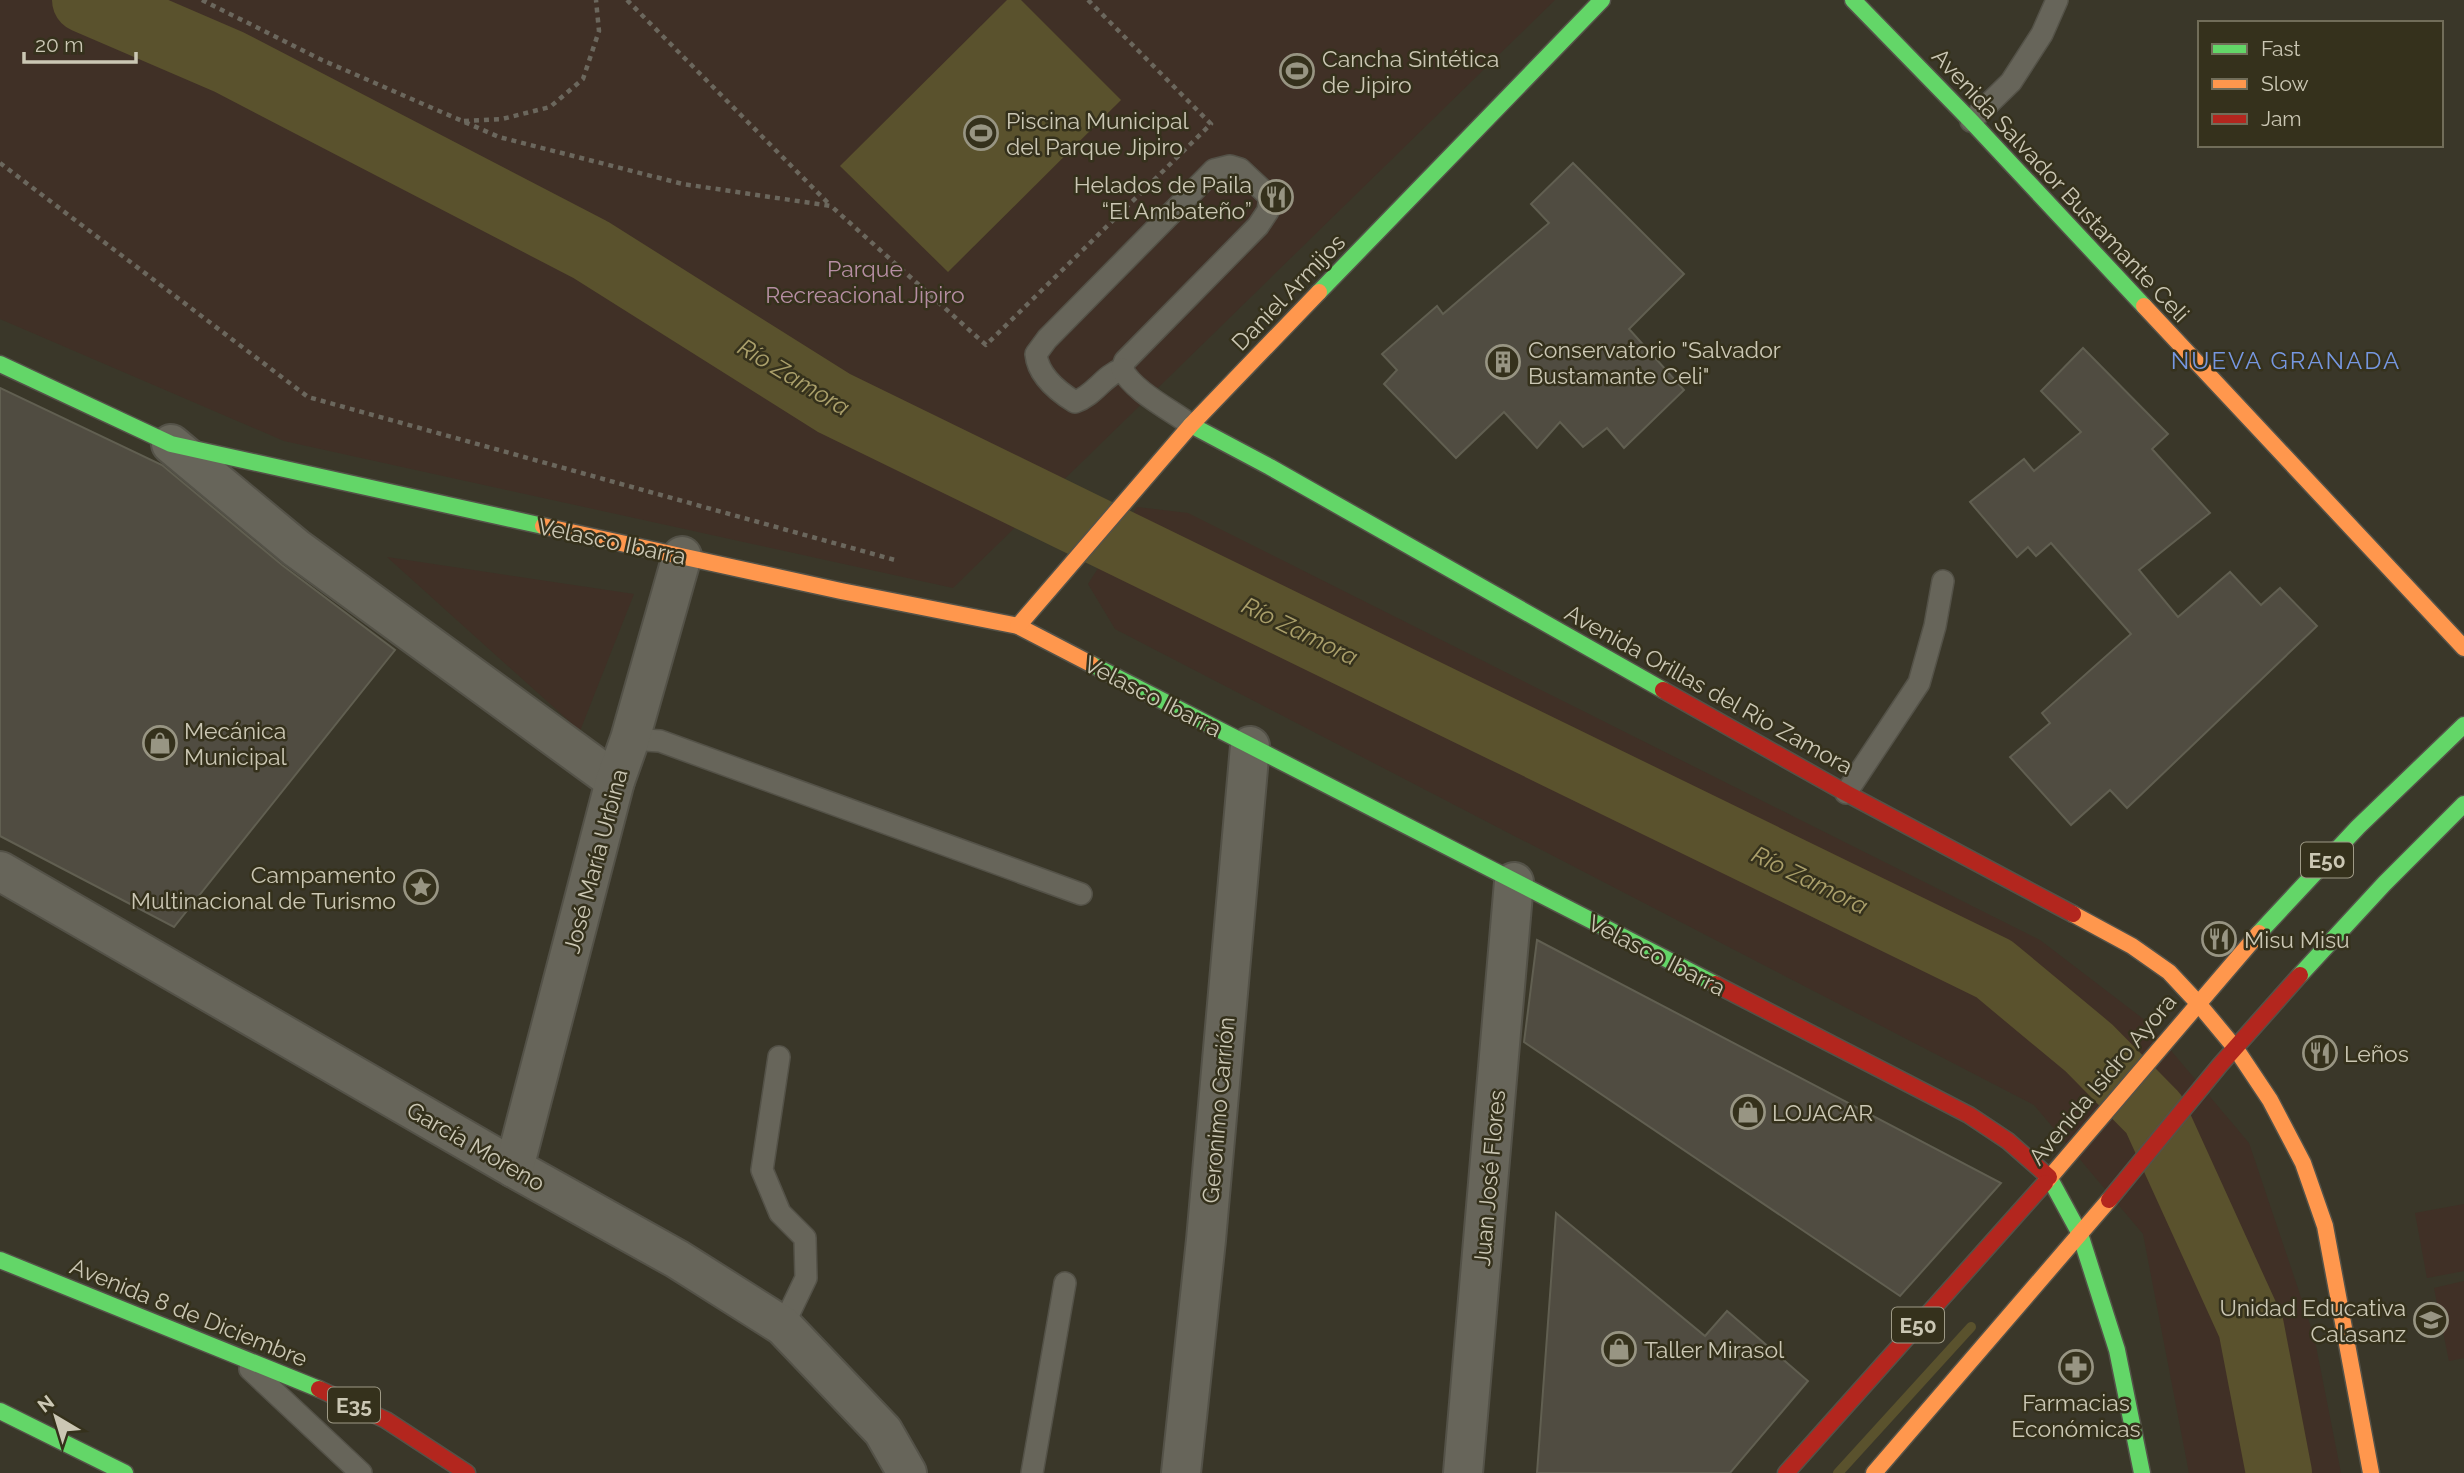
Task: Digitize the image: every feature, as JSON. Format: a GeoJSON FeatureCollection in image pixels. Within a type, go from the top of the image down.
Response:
{"type":"FeatureCollection","features":[{"type":"Feature","properties":{"kind":"main road","name":"Daniel Armijos"},"geometry":{"type":"LineString","coordinates":[[1018,626],[1191,425],[1602,0]]}},
{"type":"Feature","properties":{"kind":"main road","name":"Avenida Salvador Bustamante Celi"},"geometry":{"type":"LineString","coordinates":[[1853,0],[1971,121],[2464,648]]}},
{"type":"Feature","properties":{"kind":"main road","name":"Velasco Ibarra"},"geometry":{"type":"LineString","coordinates":[[0,364],[171,444],[682,556],[1018,626],[1969,1115],[2008,1141],[2049,1177]]}},
{"type":"Feature","properties":{"kind":"main road","name":"Avenida Orillas del Rio Zamora"},"geometry":{"type":"LineString","coordinates":[[1191,425],[1294,480],[1846,793],[2132,946],[2169,972],[2236,1049],[2270,1100],[2303,1163],[2325,1227],[2371,1473]]}},
{"type":"Feature","properties":{"kind":"main road","name":"Avenida Isidro Ayora"},"geometry":{"type":"LineString","coordinates":[[1786,1473],[2065,1159],[2197,1002],[2345,840],[2464,725]]}},
{"type":"Feature","properties":{"kind":"main road","name":"E50"},"geometry":{"type":"LineString","coordinates":[[1874,1473],[2308,965],[2464,804]]}},
{"type":"Feature","properties":{"kind":"main road"},"geometry":{"type":"LineString","coordinates":[[2049,1177],[2080,1234],[2117,1350],[2142,1473]]}},
{"type":"Feature","properties":{"kind":"main road","name":"Avenida 8 de Diciembre"},"geometry":{"type":"LineString","coordinates":[[0,1260],[288,1375],[386,1420],[467,1473]]}},
{"type":"Feature","properties":{"kind":"main road"},"geometry":{"type":"LineString","coordinates":[[0,1411],[125,1473]]}},
{"type":"Feature","properties":{"kind":"street","name":"Velasco Ibarra"},"geometry":{"type":"LineString","coordinates":[[171,444],[296,548],[615,781]]}},
{"type":"Feature","properties":{"kind":"street","name":"José María Urbina"},"geometry":{"type":"LineString","coordinates":[[514,1168],[615,781],[631,739],[682,556]]}},
{"type":"Feature","properties":{"kind":"street","name":"Geronimo Carrión"},"geometry":{"type":"LineString","coordinates":[[1181,1473],[1206,1240],[1250,746]]}},
{"type":"Feature","properties":{"kind":"street","name":"García Moreno"},"geometry":{"type":"LineString","coordinates":[[0,871],[677,1259],[783,1326],[883,1431],[907,1473]]}},
{"type":"Feature","properties":{"kind":"street","name":"Juan José Flores"},"geometry":{"type":"LineString","coordinates":[[1463,1473],[1514,882]]}},
{"type":"Feature","properties":{"kind":"lane"},"geometry":{"type":"LineString","coordinates":[[1971,121],[2011,82],[2042,34],[2057,0]]}},
{"type":"Feature","properties":{"kind":"lane"},"geometry":{"type":"LineString","coordinates":[[1122,369],[1113,372],[1088,397],[1075,402],[1065,396],[1038,369],[1036,355],[1047,339],[1214,170],[1230,166],[1240,169],[1270,197],[1268,211],[1258,226],[1125,361],[1122,369],[1126,377],[1142,390],[1191,425]]}},
{"type":"Feature","properties":{"kind":"lane"},"geometry":{"type":"LineString","coordinates":[[1846,793],[1919,683],[1935,626],[1943,581]]}},
{"type":"Feature","properties":{"kind":"lane"},"geometry":{"type":"LineString","coordinates":[[631,739],[660,741],[1081,894]]}},
{"type":"Feature","properties":{"kind":"lane"},"geometry":{"type":"LineString","coordinates":[[779,1057],[762,1170],[780,1213],[805,1238],[806,1278],[783,1326]]}},
{"type":"Feature","properties":{"kind":"lane"},"geometry":{"type":"LineString","coordinates":[[1032,1473],[1065,1283]]}},
{"type":"Feature","properties":{"kind":"lane"},"geometry":{"type":"LineString","coordinates":[[233,1353],[361,1473]]}},
{"type":"Feature","properties":{"kind":"path"},"geometry":{"type":"LineString","coordinates":[[202,0],[322,60],[499,137],[683,184],[831,206]]}},
{"type":"Feature","properties":{"kind":"path"},"geometry":{"type":"LineString","coordinates":[[463,121],[502,119],[550,107],[583,79],[599,31],[596,0]]}},
{"type":"Feature","properties":{"kind":"path"},"geometry":{"type":"LineString","coordinates":[[627,0],[831,206],[986,345],[1211,124],[1088,0]]}},
{"type":"Feature","properties":{"kind":"path"},"geometry":{"type":"LineString","coordinates":[[0,163],[307,397],[908,563]]}},
{"type":"Feature","properties":{"kind":"green space","name":"Parque Recreacional Jipiro"},"geometry":{"type":"Polygon","coordinates":[[[0,0],[1555,0],[953,588],[284,441],[0,319],[0,0]]]}},
{"type":"Feature","properties":{"kind":"green space"},"geometry":{"type":"Polygon","coordinates":[[[1137,507],[1188,513],[2040,940],[2146,1021],[2249,1143],[2314,1336],[2341,1473],[2189,1473],[2143,1234],[2034,1105],[1115,629],[1088,584],[1137,507]]]}},
{"type":"Feature","properties":{"kind":"green space"},"geometry":{"type":"Polygon","coordinates":[[[387,557],[634,594],[580,731],[387,557]]]}},
{"type":"Feature","properties":{"kind":"green space"},"geometry":{"type":"Polygon","coordinates":[[[2464,1204],[2464,1271],[2427,1278],[2415,1213],[2464,1204]]]}},
{"type":"Feature","properties":{"kind":"green space"},"geometry":{"type":"Polygon","coordinates":[[[2464,1281],[2464,1358],[2449,1361],[2434,1288],[2464,1281]]]}},
{"type":"Feature","properties":{"kind":"shaded area","name":"Piscina Municipal del Parque Jipiro"},"geometry":{"type":"Polygon","coordinates":[[[1007,0],[1021,0],[1121,100],[948,272],[840,166],[1007,0]]]}},
{"type":"Feature","properties":{"kind":"building","name":"Conservatorio \"Salvador Bustamante Celi\""},"geometry":{"type":"Polygon","coordinates":[[[1573,163],[1684,274],[1629,329],[1684,390],[1624,448],[1607,428],[1583,447],[1560,422],[1537,448],[1504,412],[1456,458],[1384,384],[1397,370],[1382,354],[1437,306],[1443,314],[1549,223],[1531,204],[1573,163]]]}},
{"type":"Feature","properties":{"kind":"building"},"geometry":{"type":"Polygon","coordinates":[[[2083,348],[2168,434],[2152,449],[2210,513],[2139,570],[2178,617],[2230,572],[2261,605],[2280,588],[2317,626],[2127,808],[2110,790],[2071,825],[2010,757],[2050,723],[2042,713],[2131,634],[2051,543],[2036,556],[2028,547],[2017,557],[1970,502],[2024,459],[2034,471],[2081,432],[2041,391],[2083,348]]]}},
{"type":"Feature","properties":{"kind":"building","name":"Mecánica Municipal"},"geometry":{"type":"Polygon","coordinates":[[[0,388],[162,465],[282,565],[395,650],[174,927],[0,836],[0,388]]]}},
{"type":"Feature","properties":{"kind":"building","name":"LOJACAR"},"geometry":{"type":"Polygon","coordinates":[[[1537,940],[2001,1183],[1900,1296],[1524,1042],[1537,940]]]}},
{"type":"Feature","properties":{"kind":"building"},"geometry":{"type":"Polygon","coordinates":[[[1556,1213],[1705,1336],[1727,1311],[1808,1381],[1730,1473],[1537,1473],[1556,1213]]]}},
{"type":"Feature","properties":{"kind":"waterway","name":"Río Zamora"},"geometry":{"type":"LineString","coordinates":[[85,0],[229,62],[591,250],[834,403],[1994,969],[2089,1048],[2154,1114],[2251,1327],[2279,1473]]}},
{"type":"Feature","properties":{"kind":"waterway"},"geometry":{"type":"LineString","coordinates":[[1838,1473],[1971,1327]]}},
{"type":"Feature","properties":{"kind":"traffic: fast"},"geometry":{"type":"LineString","coordinates":[[1319,292],[1602,0]]}},
{"type":"Feature","properties":{"kind":"traffic: fast"},"geometry":{"type":"LineString","coordinates":[[1853,0],[1971,121],[2144,306]]}},
{"type":"Feature","properties":{"kind":"traffic: fast"},"geometry":{"type":"LineString","coordinates":[[0,364],[171,444],[543,526]]}},
{"type":"Feature","properties":{"kind":"traffic: fast"},"geometry":{"type":"LineString","coordinates":[[1191,425],[1663,690]]}},
{"type":"Feature","properties":{"kind":"traffic: fast"},"geometry":{"type":"LineString","coordinates":[[1091,664],[1715,984]]}},
{"type":"Feature","properties":{"kind":"traffic: fast"},"geometry":{"type":"LineString","coordinates":[[2259,933],[2358,827],[2464,725]]}},
{"type":"Feature","properties":{"kind":"traffic: fast"},"geometry":{"type":"LineString","coordinates":[[2300,975],[2384,884],[2464,804]]}},
{"type":"Feature","properties":{"kind":"traffic: fast"},"geometry":{"type":"LineString","coordinates":[[2049,1177],[2080,1234],[2117,1350],[2142,1473]]}},
{"type":"Feature","properties":{"kind":"traffic: fast"},"geometry":{"type":"LineString","coordinates":[[0,1260],[319,1389]]}},
{"type":"Feature","properties":{"kind":"traffic: fast"},"geometry":{"type":"LineString","coordinates":[[0,1411],[125,1473]]}},
{"type":"Feature","properties":{"kind":"traffic: slow"},"geometry":{"type":"LineString","coordinates":[[1018,626],[1191,425],[1319,292]]}},
{"type":"Feature","properties":{"kind":"traffic: slow"},"geometry":{"type":"LineString","coordinates":[[2144,306],[2464,648]]}},
{"type":"Feature","properties":{"kind":"traffic: slow"},"geometry":{"type":"LineString","coordinates":[[543,526],[841,591],[1018,626],[1091,664]]}},
{"type":"Feature","properties":{"kind":"traffic: slow"},"geometry":{"type":"LineString","coordinates":[[2073,914],[2132,946],[2169,972],[2197,1002]]}},
{"type":"Feature","properties":{"kind":"traffic: slow"},"geometry":{"type":"LineString","coordinates":[[2045,1183],[2259,933]]}},
{"type":"Feature","properties":{"kind":"traffic: slow"},"geometry":{"type":"LineString","coordinates":[[2197,1002],[2236,1049],[2270,1100],[2303,1163],[2325,1226],[2371,1473]]}},
{"type":"Feature","properties":{"kind":"traffic: slow"},"geometry":{"type":"LineString","coordinates":[[1874,1473],[2109,1200]]}},
{"type":"Feature","properties":{"kind":"traffic: jam"},"geometry":{"type":"LineString","coordinates":[[1663,690],[1846,793],[2073,914]]}},
{"type":"Feature","properties":{"kind":"traffic: jam"},"geometry":{"type":"LineString","coordinates":[[2109,1200],[2220,1065],[2300,975]]}},
{"type":"Feature","properties":{"kind":"traffic: jam"},"geometry":{"type":"LineString","coordinates":[[1715,984],[1969,1115],[2008,1141],[2049,1177]]}},
{"type":"Feature","properties":{"kind":"traffic: jam"},"geometry":{"type":"LineString","coordinates":[[1786,1473],[2045,1183]]}},
{"type":"Feature","properties":{"kind":"traffic: jam"},"geometry":{"type":"LineString","coordinates":[[319,1389],[386,1420],[467,1473]]}},
{"type":"Feature","properties":{"kind":"place","name":"Cancha Sintética de Jipiro"},"geometry":{"type":"Point","coordinates":[1297,71]}},
{"type":"Feature","properties":{"kind":"place","name":"Piscina Municipal del Parque Jipiro"},"geometry":{"type":"Point","coordinates":[981,133]}},
{"type":"Feature","properties":{"kind":"place","name":"Helados de Paila “El Ambateño”"},"geometry":{"type":"Point","coordinates":[1276,197]}},
{"type":"Feature","properties":{"kind":"place","name":"Conservatorio \"Salvador Bustamante Celi\""},"geometry":{"type":"Point","coordinates":[1503,362]}},
{"type":"Feature","properties":{"kind":"place","name":"Mecánica Municipal"},"geometry":{"type":"Point","coordinates":[160,743]}},
{"type":"Feature","properties":{"kind":"place","name":"Campamento Multinacional de Turismo"},"geometry":{"type":"Point","coordinates":[421,887]}},
{"type":"Feature","properties":{"kind":"place","name":"Misu Misu"},"geometry":{"type":"Point","coordinates":[2219,939]}},
{"type":"Feature","properties":{"kind":"place","name":"Leños"},"geometry":{"type":"Point","coordinates":[2320,1053]}},
{"type":"Feature","properties":{"kind":"place","name":"LOJACAR"},"geometry":{"type":"Point","coordinates":[1748,1112]}},
{"type":"Feature","properties":{"kind":"place","name":"Unidad Educativa Calasanz"},"geometry":{"type":"Point","coordinates":[2431,1320]}},
{"type":"Feature","properties":{"kind":"place","name":"Taller Mirasol"},"geometry":{"type":"Point","coordinates":[1619,1349]}},
{"type":"Feature","properties":{"kind":"place","name":"Farmacias Económicas"},"geometry":{"type":"Point","coordinates":[2076,1367]}},
{"type":"Feature","properties":{"kind":"district","name":"NUEVA GRANADA"},"geometry":{"type":"Point","coordinates":[2286,360]}}]}
